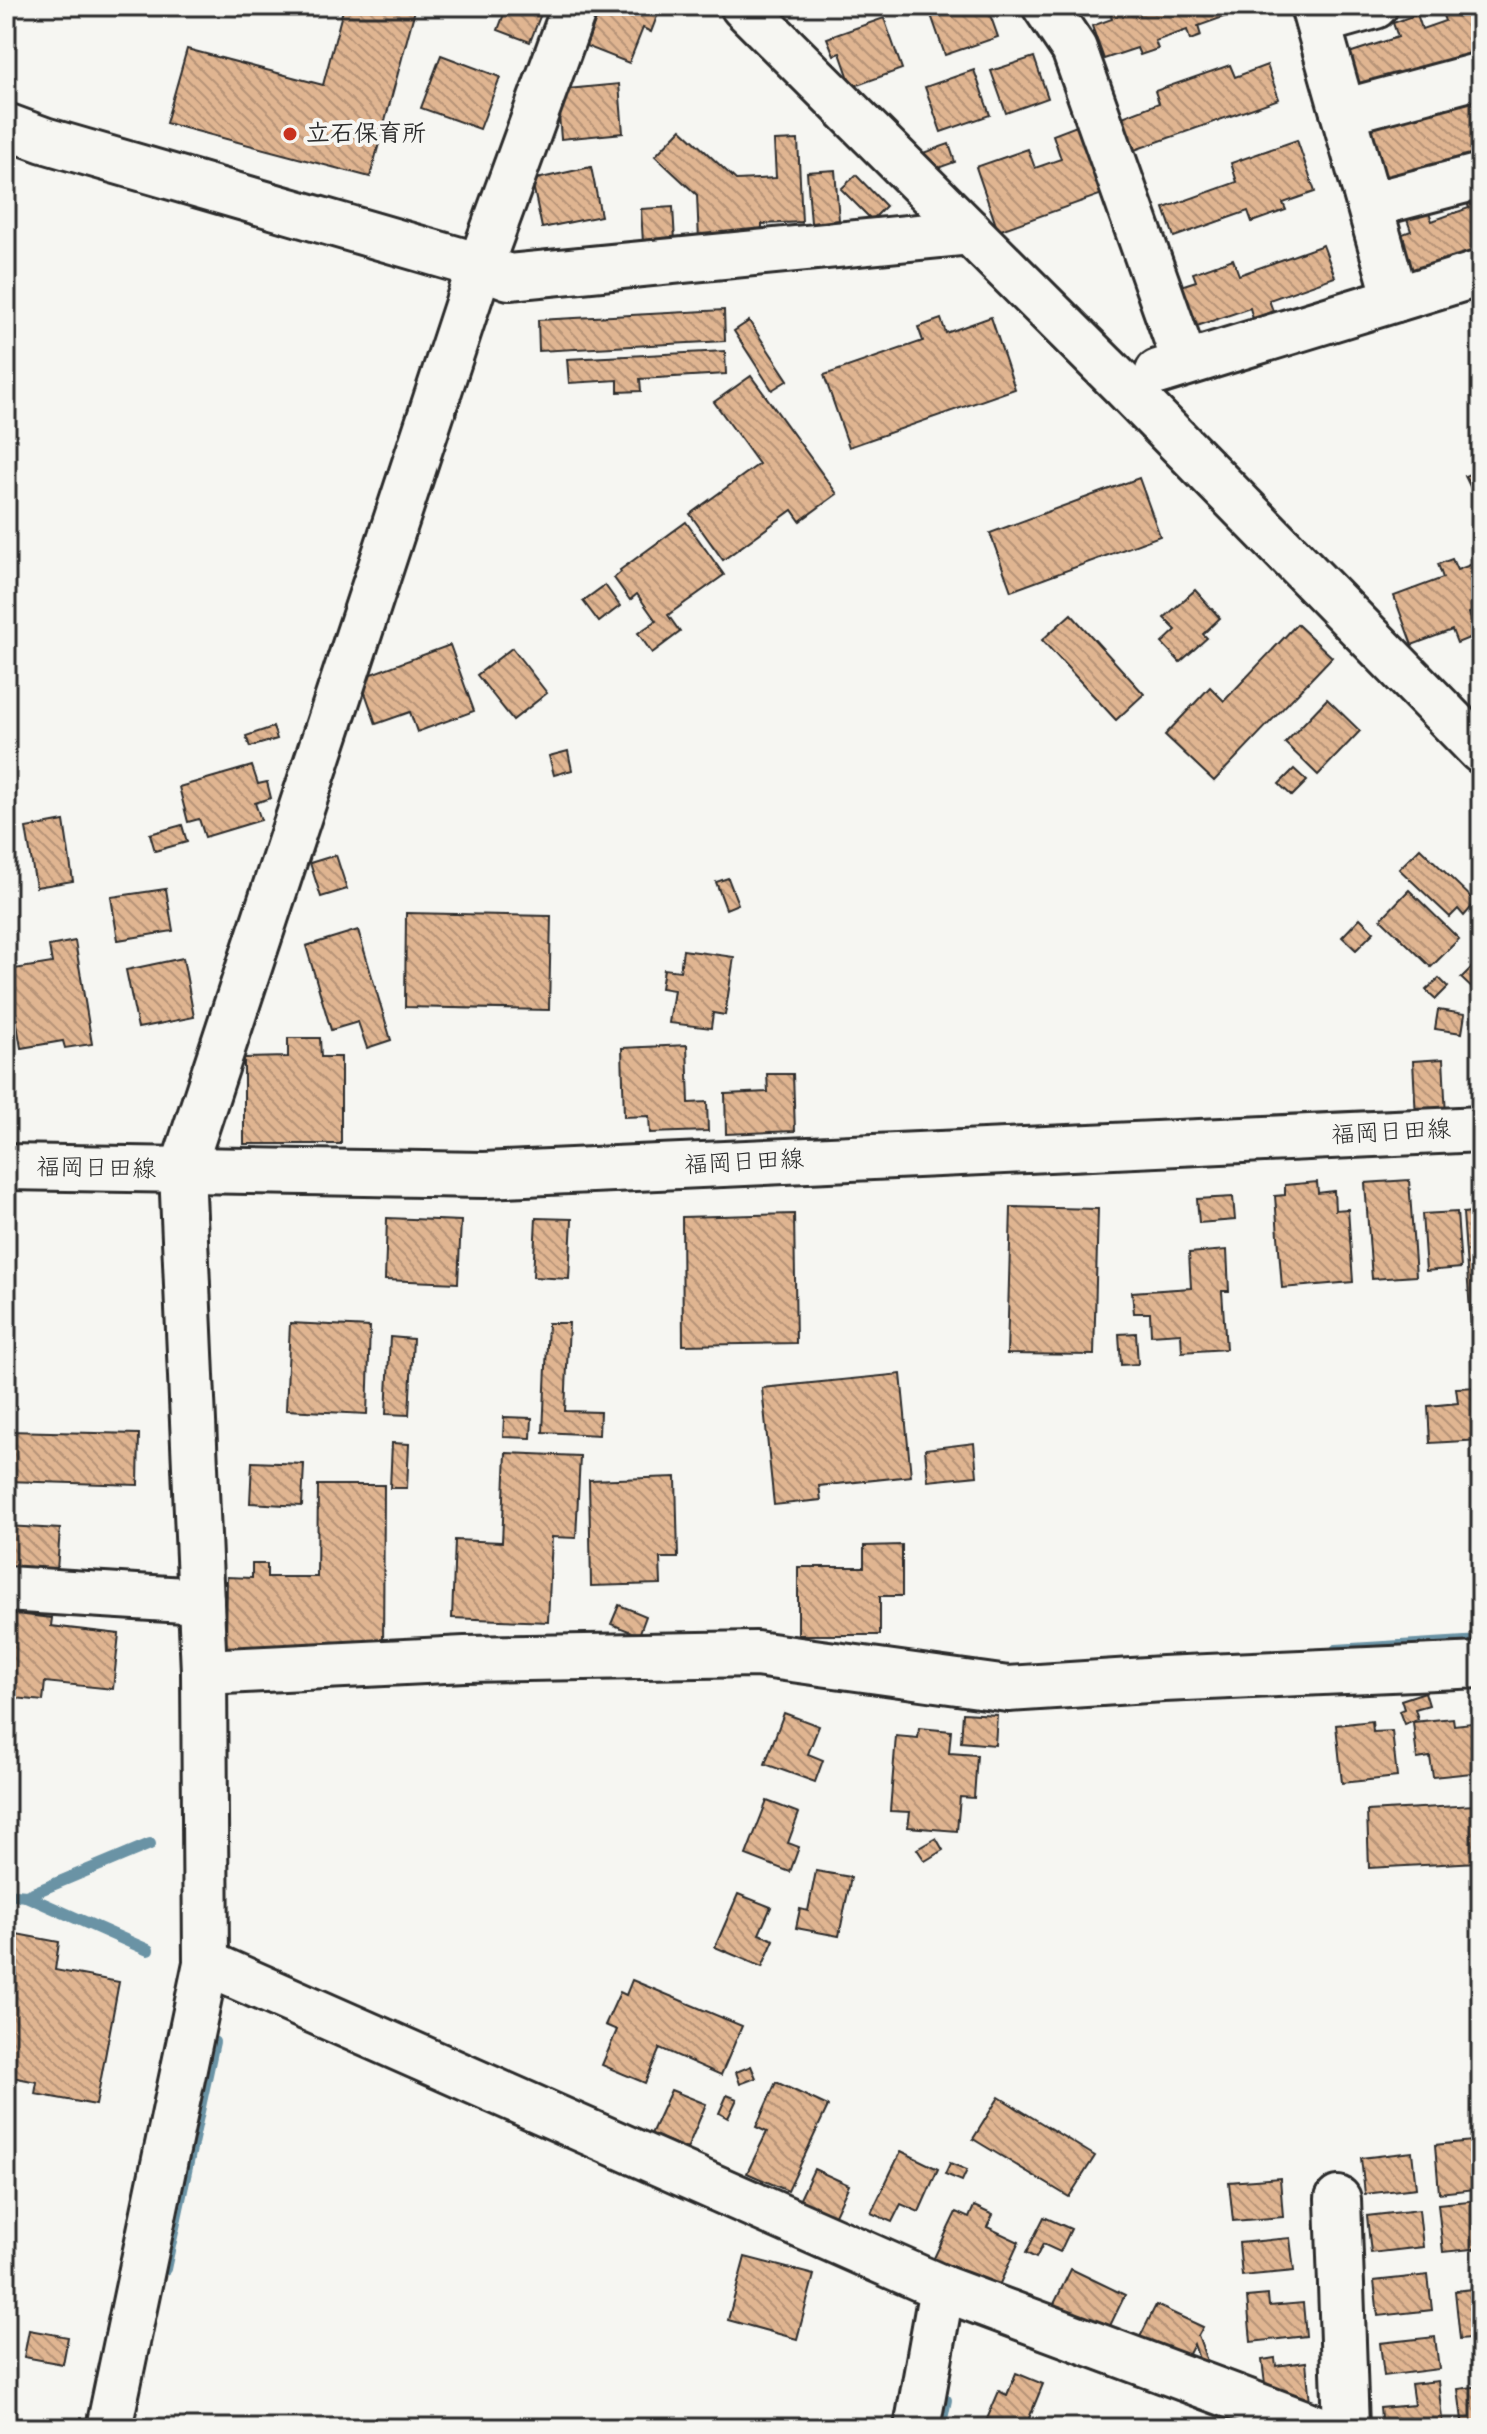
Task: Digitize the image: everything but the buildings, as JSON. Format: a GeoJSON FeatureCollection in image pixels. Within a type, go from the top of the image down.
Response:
{"type":"FeatureCollection","features":[{"type":"Feature","properties":{"kind":"street"},"geometry":{"type":"LineString","coordinates":[[109,2428],[206,1963],[204,1672],[182,1171],[480,266],[575,6]]}},
{"type":"Feature","properties":{"kind":"street"},"geometry":{"type":"LineString","coordinates":[[743,6],[1121,383],[1481,751]]}},
{"type":"Feature","properties":{"kind":"street"},"geometry":{"type":"LineString","coordinates":[[1045,6],[1074,49],[1185,363]]}},
{"type":"Feature","properties":{"kind":"street"},"geometry":{"type":"LineString","coordinates":[[1375,6],[1316,14],[1396,299]]}},
{"type":"Feature","properties":{"kind":"street"},"geometry":{"type":"LineString","coordinates":[[1343,112],[1481,75]]}},
{"type":"Feature","properties":{"kind":"street"},"geometry":{"type":"LineString","coordinates":[[6,126],[44,140],[509,277],[970,232]]}},
{"type":"Feature","properties":{"kind":"street"},"geometry":{"type":"LineString","coordinates":[[1370,205],[1481,176]]}},
{"type":"Feature","properties":{"kind":"street"},"geometry":{"type":"LineString","coordinates":[[1121,383],[1481,273]]}},
{"type":"Feature","properties":{"kind":"street","name":"福岡日田線"},"geometry":{"type":"LineString","coordinates":[[6,1167],[484,1175],[1481,1129]]}},
{"type":"Feature","properties":{"kind":"street"},"geometry":{"type":"LineString","coordinates":[[6,1589],[201,1601]]}},
{"type":"Feature","properties":{"kind":"street"},"geometry":{"type":"LineString","coordinates":[[204,1672],[465,1659],[756,1654],[1008,1689],[1481,1665]]}},
{"type":"Feature","properties":{"kind":"street"},"geometry":{"type":"LineString","coordinates":[[206,1963],[942,2288],[1318,2428]]}},
{"type":"Feature","properties":{"kind":"street"},"geometry":{"type":"LineString","coordinates":[[1338,2199],[1346,2428]]}},
{"type":"Feature","properties":{"kind":"street"},"geometry":{"type":"LineString","coordinates":[[917,2428],[942,2288]]}},
{"type":"Feature","properties":{"kind":"waterway"},"geometry":{"type":"LineString","coordinates":[[1336,1650],[1481,1641]]}},
{"type":"Feature","properties":{"kind":"waterway"},"geometry":{"type":"LineString","coordinates":[[26,1896],[150,1844]]}},
{"type":"Feature","properties":{"kind":"waterway"},"geometry":{"type":"LineString","coordinates":[[6,1894],[26,1896],[148,1950]]}},
{"type":"Feature","properties":{"kind":"waterway"},"geometry":{"type":"LineString","coordinates":[[165,2269],[214,2042]]}},
{"type":"Feature","properties":{"kind":"waterway"},"geometry":{"type":"LineString","coordinates":[[940,2428],[946,2400]]}},
{"type":"Feature","properties":{"kind":"place","name":"立石保育所"},"geometry":{"type":"Point","coordinates":[290,134]}}]}
